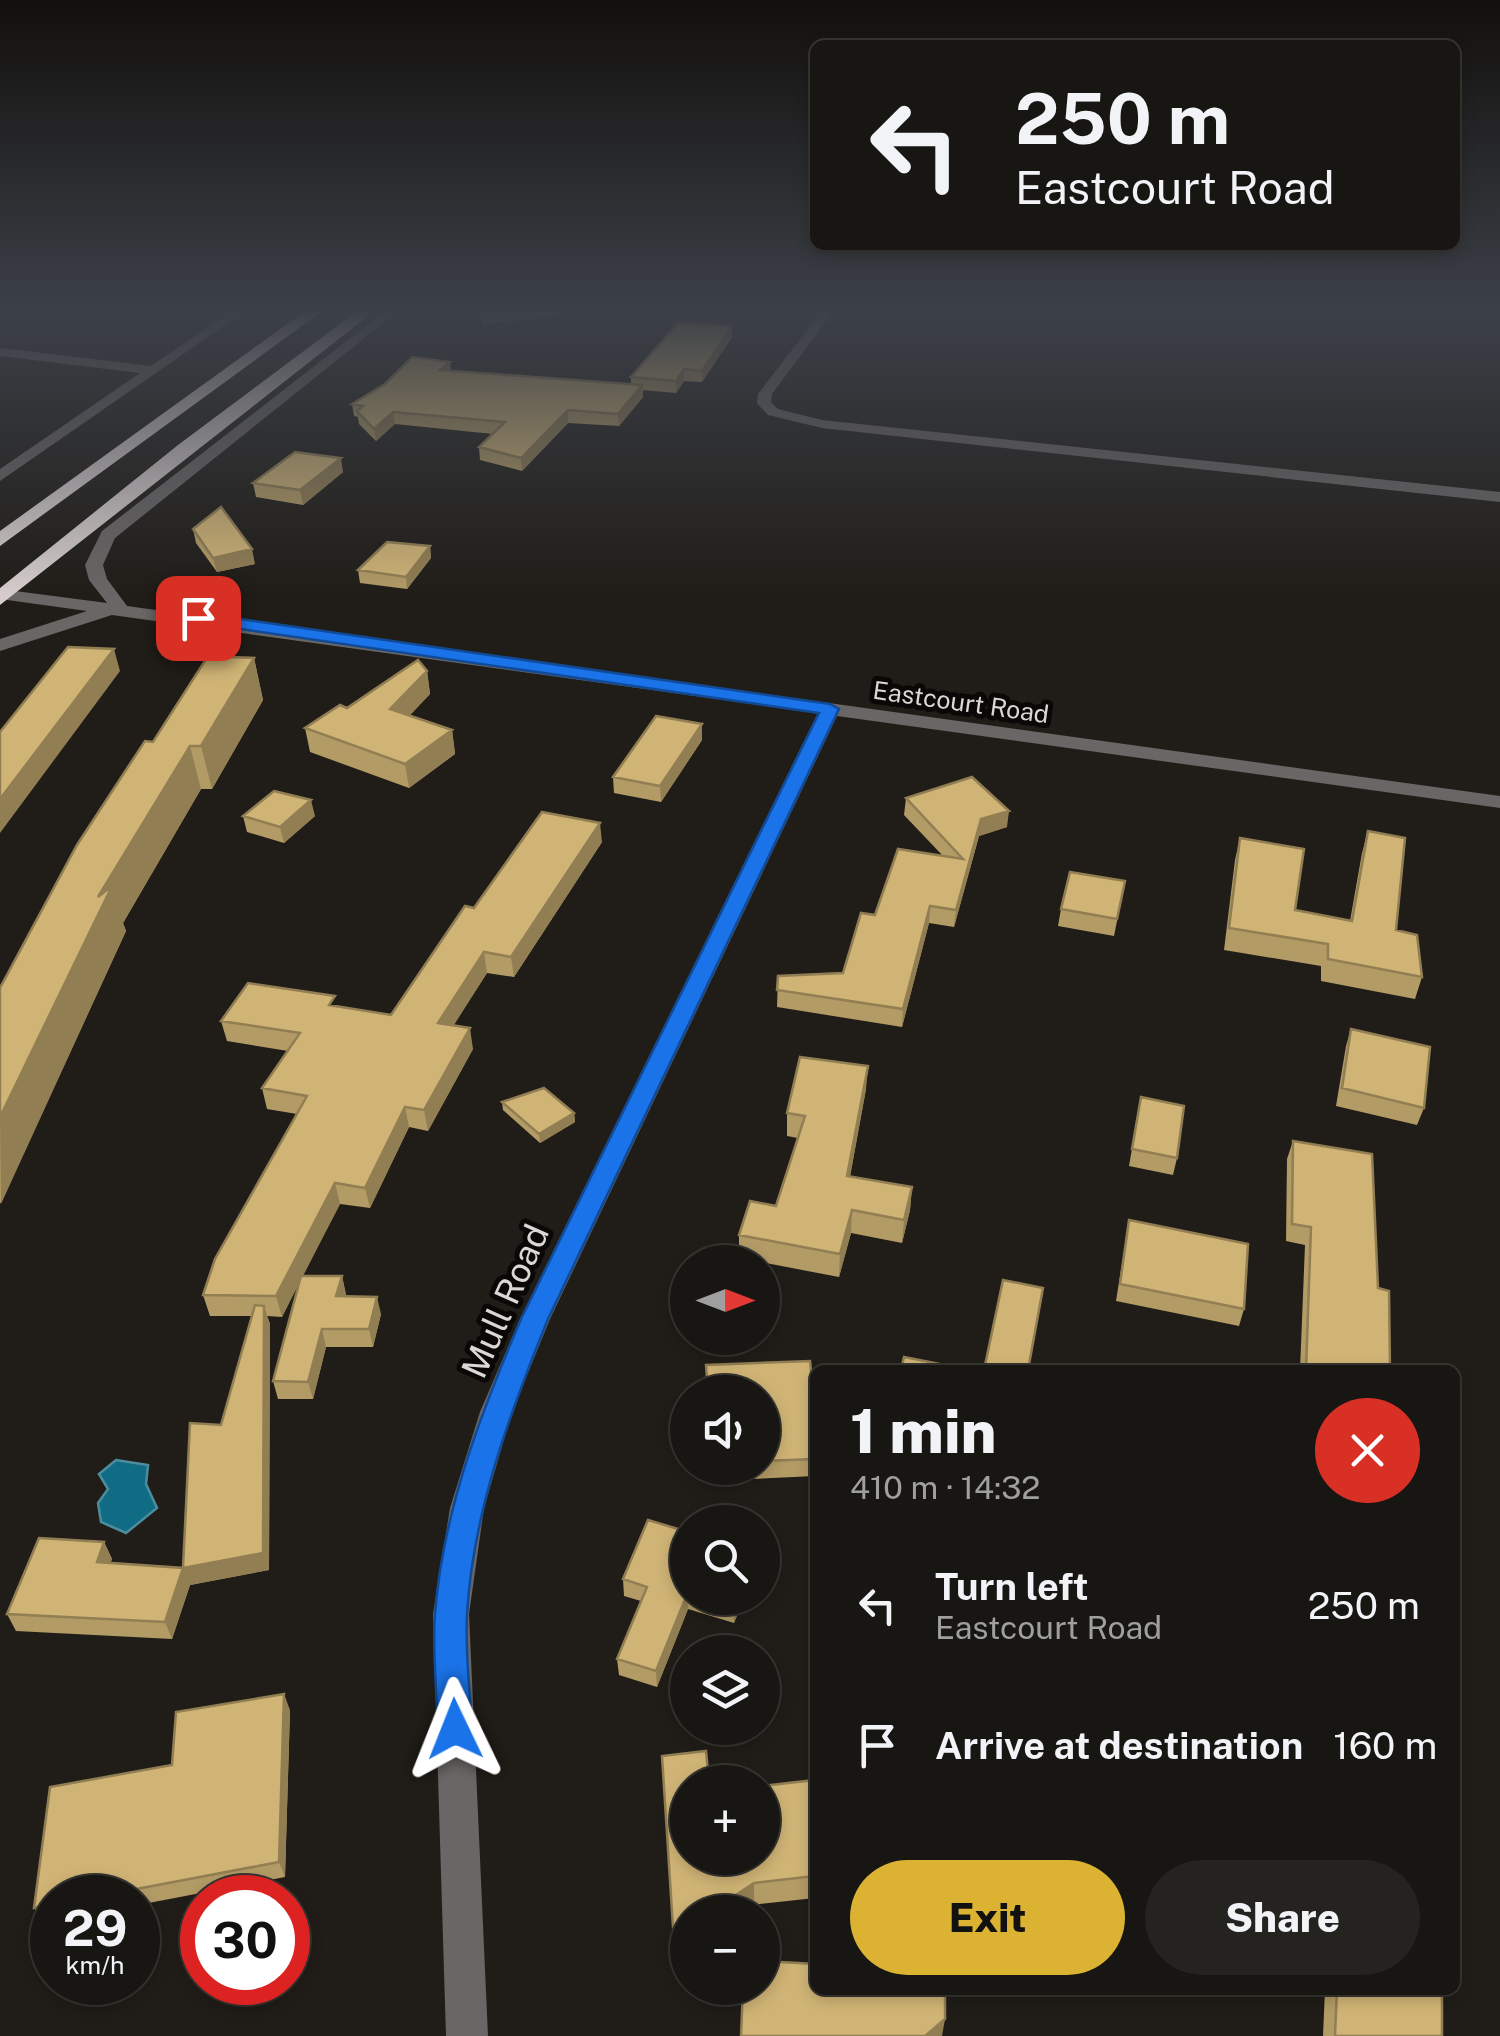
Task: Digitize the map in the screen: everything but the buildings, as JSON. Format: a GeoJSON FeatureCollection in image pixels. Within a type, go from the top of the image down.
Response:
{"type":"FeatureCollection","features":[{"type":"Feature","properties":{"kind":"highway"},"geometry":{"type":"LineString","coordinates":[[0,540],[183,407]]}},
{"type":"Feature","properties":{"kind":"highway"},"geometry":{"type":"LineString","coordinates":[[2,596],[239,407]]}},
{"type":"Feature","properties":{"kind":"street"},"geometry":{"type":"LineString","coordinates":[[0,476],[98,407]]}},
{"type":"Feature","properties":{"kind":"street"},"geometry":{"type":"LineString","coordinates":[[0,645],[119,607],[98,580],[94,565],[108,535],[271,407]]}},
{"type":"Feature","properties":{"kind":"street"},"geometry":{"type":"LineString","coordinates":[[767,407],[773,412],[822,424],[1500,497]]}},
{"type":"Feature","properties":{"kind":"street","name":"Eastcourt Road"},"geometry":{"type":"LineString","coordinates":[[2,596],[119,607],[1500,802]]}},
{"type":"Feature","properties":{"kind":"street","name":"Mull Road"},"geometry":{"type":"LineString","coordinates":[[467,2036],[451,1614],[467,1508],[496,1412],[535,1319],[830,709]]}},
{"type":"Feature","properties":{"kind":"water"},"geometry":{"type":"Polygon","coordinates":[[[116,1460],[148,1465],[146,1484],[157,1508],[126,1533],[101,1522],[98,1503],[108,1489],[99,1474],[116,1460]]]}},
{"type":"Feature","properties":{"kind":"route"},"geometry":{"type":"LineString","coordinates":[[198,618],[830,709],[535,1319],[496,1412],[467,1508],[451,1614],[455,1729]]}}]}
